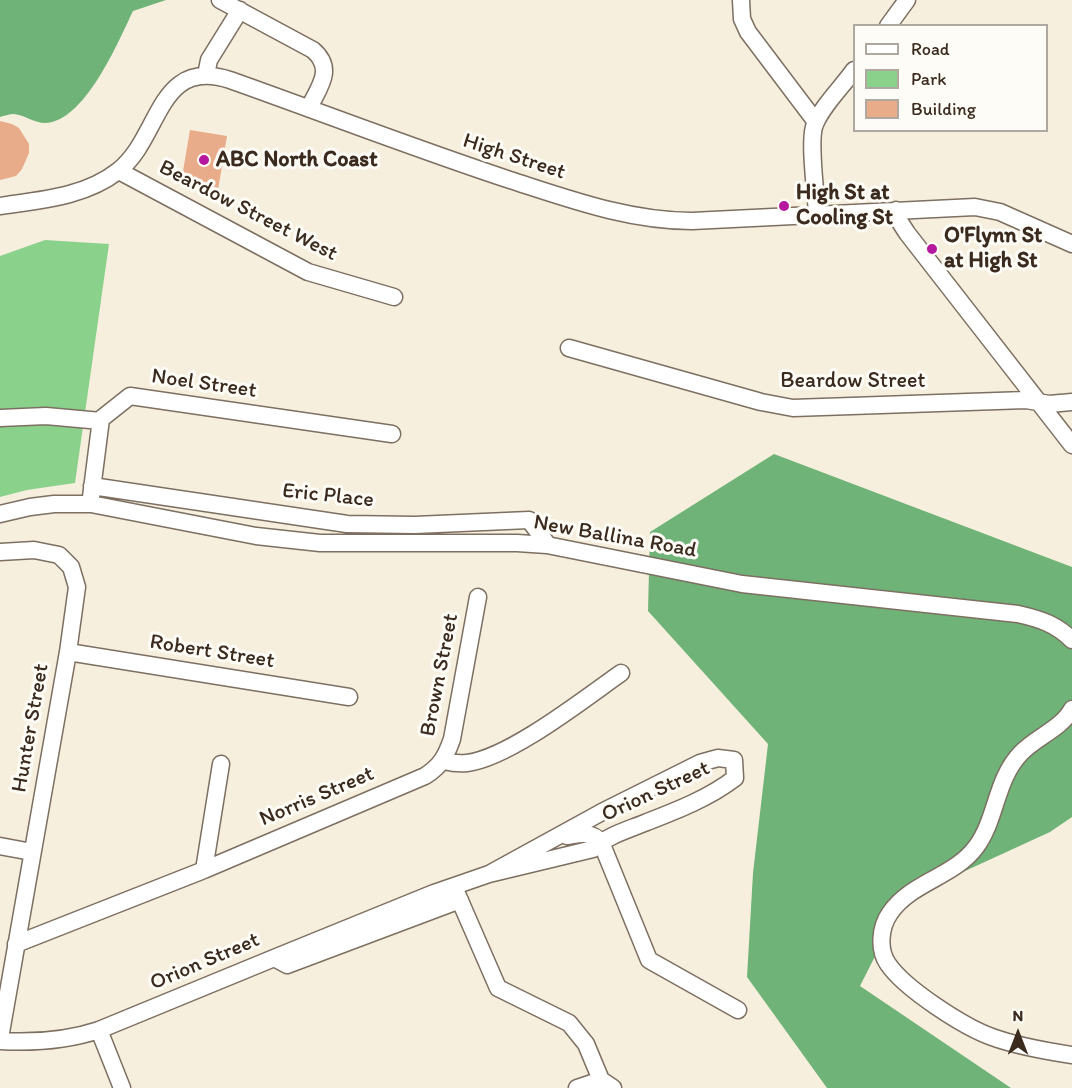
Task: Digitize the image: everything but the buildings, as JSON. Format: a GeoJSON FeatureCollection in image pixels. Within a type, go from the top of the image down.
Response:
{"type":"FeatureCollection","features":[{"type":"Feature","properties":{"kind":"street"},"geometry":{"type":"LineString","coordinates":[[220,0],[313,50],[321,57],[325,63],[325,71],[309,108]]}},
{"type":"Feature","properties":{"kind":"street"},"geometry":{"type":"LineString","coordinates":[[741,0],[742,18],[748,32],[816,122]]}},
{"type":"Feature","properties":{"kind":"street"},"geometry":{"type":"LineString","coordinates":[[889,24],[907,0]]}},
{"type":"Feature","properties":{"kind":"street"},"geometry":{"type":"LineString","coordinates":[[0,206],[72,193],[97,185],[119,171],[134,154],[174,87],[190,78],[207,75],[209,60],[240,10]]}},
{"type":"Feature","properties":{"kind":"street"},"geometry":{"type":"LineString","coordinates":[[817,214],[812,136],[816,122],[853,73]]}},
{"type":"Feature","properties":{"kind":"street","name":"High Street"},"geometry":{"type":"LineString","coordinates":[[207,75],[309,108],[451,160],[592,206],[611,210],[669,221],[964,207],[986,209],[1017,219],[1072,244]]}},
{"type":"Feature","properties":{"kind":"street","name":"Beardow Street West"},"geometry":{"type":"LineString","coordinates":[[119,171],[308,272],[394,297]]}},
{"type":"Feature","properties":{"kind":"street"},"geometry":{"type":"LineString","coordinates":[[896,210],[898,219],[907,233],[1072,445]]}},
{"type":"Feature","properties":{"kind":"street","name":"Beardow Street"},"geometry":{"type":"LineString","coordinates":[[569,348],[761,402],[793,408],[1026,400],[1049,404],[1072,402]]}},
{"type":"Feature","properties":{"kind":"street","name":"Noel Street"},"geometry":{"type":"LineString","coordinates":[[101,421],[130,396],[392,434]]}},
{"type":"Feature","properties":{"kind":"street"},"geometry":{"type":"LineString","coordinates":[[0,418],[46,416],[101,421],[91,504]]}},
{"type":"Feature","properties":{"kind":"street","name":"Eric Place"},"geometry":{"type":"LineString","coordinates":[[92,486],[347,524],[415,525],[529,520],[548,545]]}},
{"type":"Feature","properties":{"kind":"street","name":"New Ballina Road"},"geometry":{"type":"LineString","coordinates":[[0,514],[30,507],[91,504],[256,536],[320,543],[548,545],[742,584],[1018,614],[1040,618],[1059,628],[1072,640]]}},
{"type":"Feature","properties":{"kind":"street","name":"Hunter Street"},"geometry":{"type":"LineString","coordinates":[[0,552],[45,551],[59,555],[71,567],[77,587],[68,652],[1,1031]]}},
{"type":"Feature","properties":{"kind":"street","name":"Brown Street"},"geometry":{"type":"LineString","coordinates":[[444,761],[452,739],[478,597]]}},
{"type":"Feature","properties":{"kind":"street","name":"Robert Street"},"geometry":{"type":"LineString","coordinates":[[68,652],[349,697]]}},
{"type":"Feature","properties":{"kind":"street"},"geometry":{"type":"LineString","coordinates":[[444,761],[468,763],[504,751],[621,673]]}},
{"type":"Feature","properties":{"kind":"street"},"geometry":{"type":"LineString","coordinates":[[1072,709],[1055,727],[1021,753],[1009,768],[985,833],[969,857],[897,904],[883,926],[881,939],[883,953],[888,964],[929,1001],[956,1019],[992,1037],[1013,1044],[1072,1055]]}},
{"type":"Feature","properties":{"kind":"street","name":"Orion Street"},"geometry":{"type":"LineString","coordinates":[[1,1031],[30,1043],[77,1037],[99,1030],[434,893],[457,894],[489,874],[602,812],[700,763],[718,758],[734,760],[735,778],[718,790],[601,842],[593,849],[489,874]]}},
{"type":"Feature","properties":{"kind":"street","name":"Norris Street"},"geometry":{"type":"LineString","coordinates":[[16,944],[204,870],[425,776],[444,761]]}},
{"type":"Feature","properties":{"kind":"street"},"geometry":{"type":"LineString","coordinates":[[204,870],[221,764]]}},
{"type":"Feature","properties":{"kind":"street"},"geometry":{"type":"LineString","coordinates":[[559,837],[585,833],[595,836],[601,842],[649,960],[738,1010]]}},
{"type":"Feature","properties":{"kind":"street"},"geometry":{"type":"LineString","coordinates":[[0,846],[32,852]]}},
{"type":"Feature","properties":{"kind":"street"},"geometry":{"type":"LineString","coordinates":[[457,894],[498,988],[569,1023],[586,1044],[607,1084],[577,1088]]}},
{"type":"Feature","properties":{"kind":"street"},"geometry":{"type":"LineString","coordinates":[[99,1030],[122,1088]]}},
{"type":"Feature","properties":{"kind":"green space"},"geometry":{"type":"Polygon","coordinates":[[[0,0],[166,0],[133,11],[109,60],[86,95],[74,109],[60,119],[45,123],[14,114],[0,117],[0,0]]]}},
{"type":"Feature","properties":{"kind":"green space"},"geometry":{"type":"Polygon","coordinates":[[[45,240],[109,244],[75,483],[27,490],[0,497],[0,256],[45,240]]]}},
{"type":"Feature","properties":{"kind":"green space"},"geometry":{"type":"Polygon","coordinates":[[[774,454],[1072,567],[1072,817],[1050,832],[904,899],[860,986],[1011,1088],[827,1088],[747,977],[753,873],[768,744],[648,611],[650,532],[774,454]]]}},
{"type":"Feature","properties":{"kind":"place","name":"ABC North Coast"},"geometry":{"type":"Point","coordinates":[204,160]}},
{"type":"Feature","properties":{"kind":"place","name":"High St at Cooling St"},"geometry":{"type":"Point","coordinates":[784,206]}},
{"type":"Feature","properties":{"kind":"place","name":"O'Flynn St at High St"},"geometry":{"type":"Point","coordinates":[932,249]}}]}
